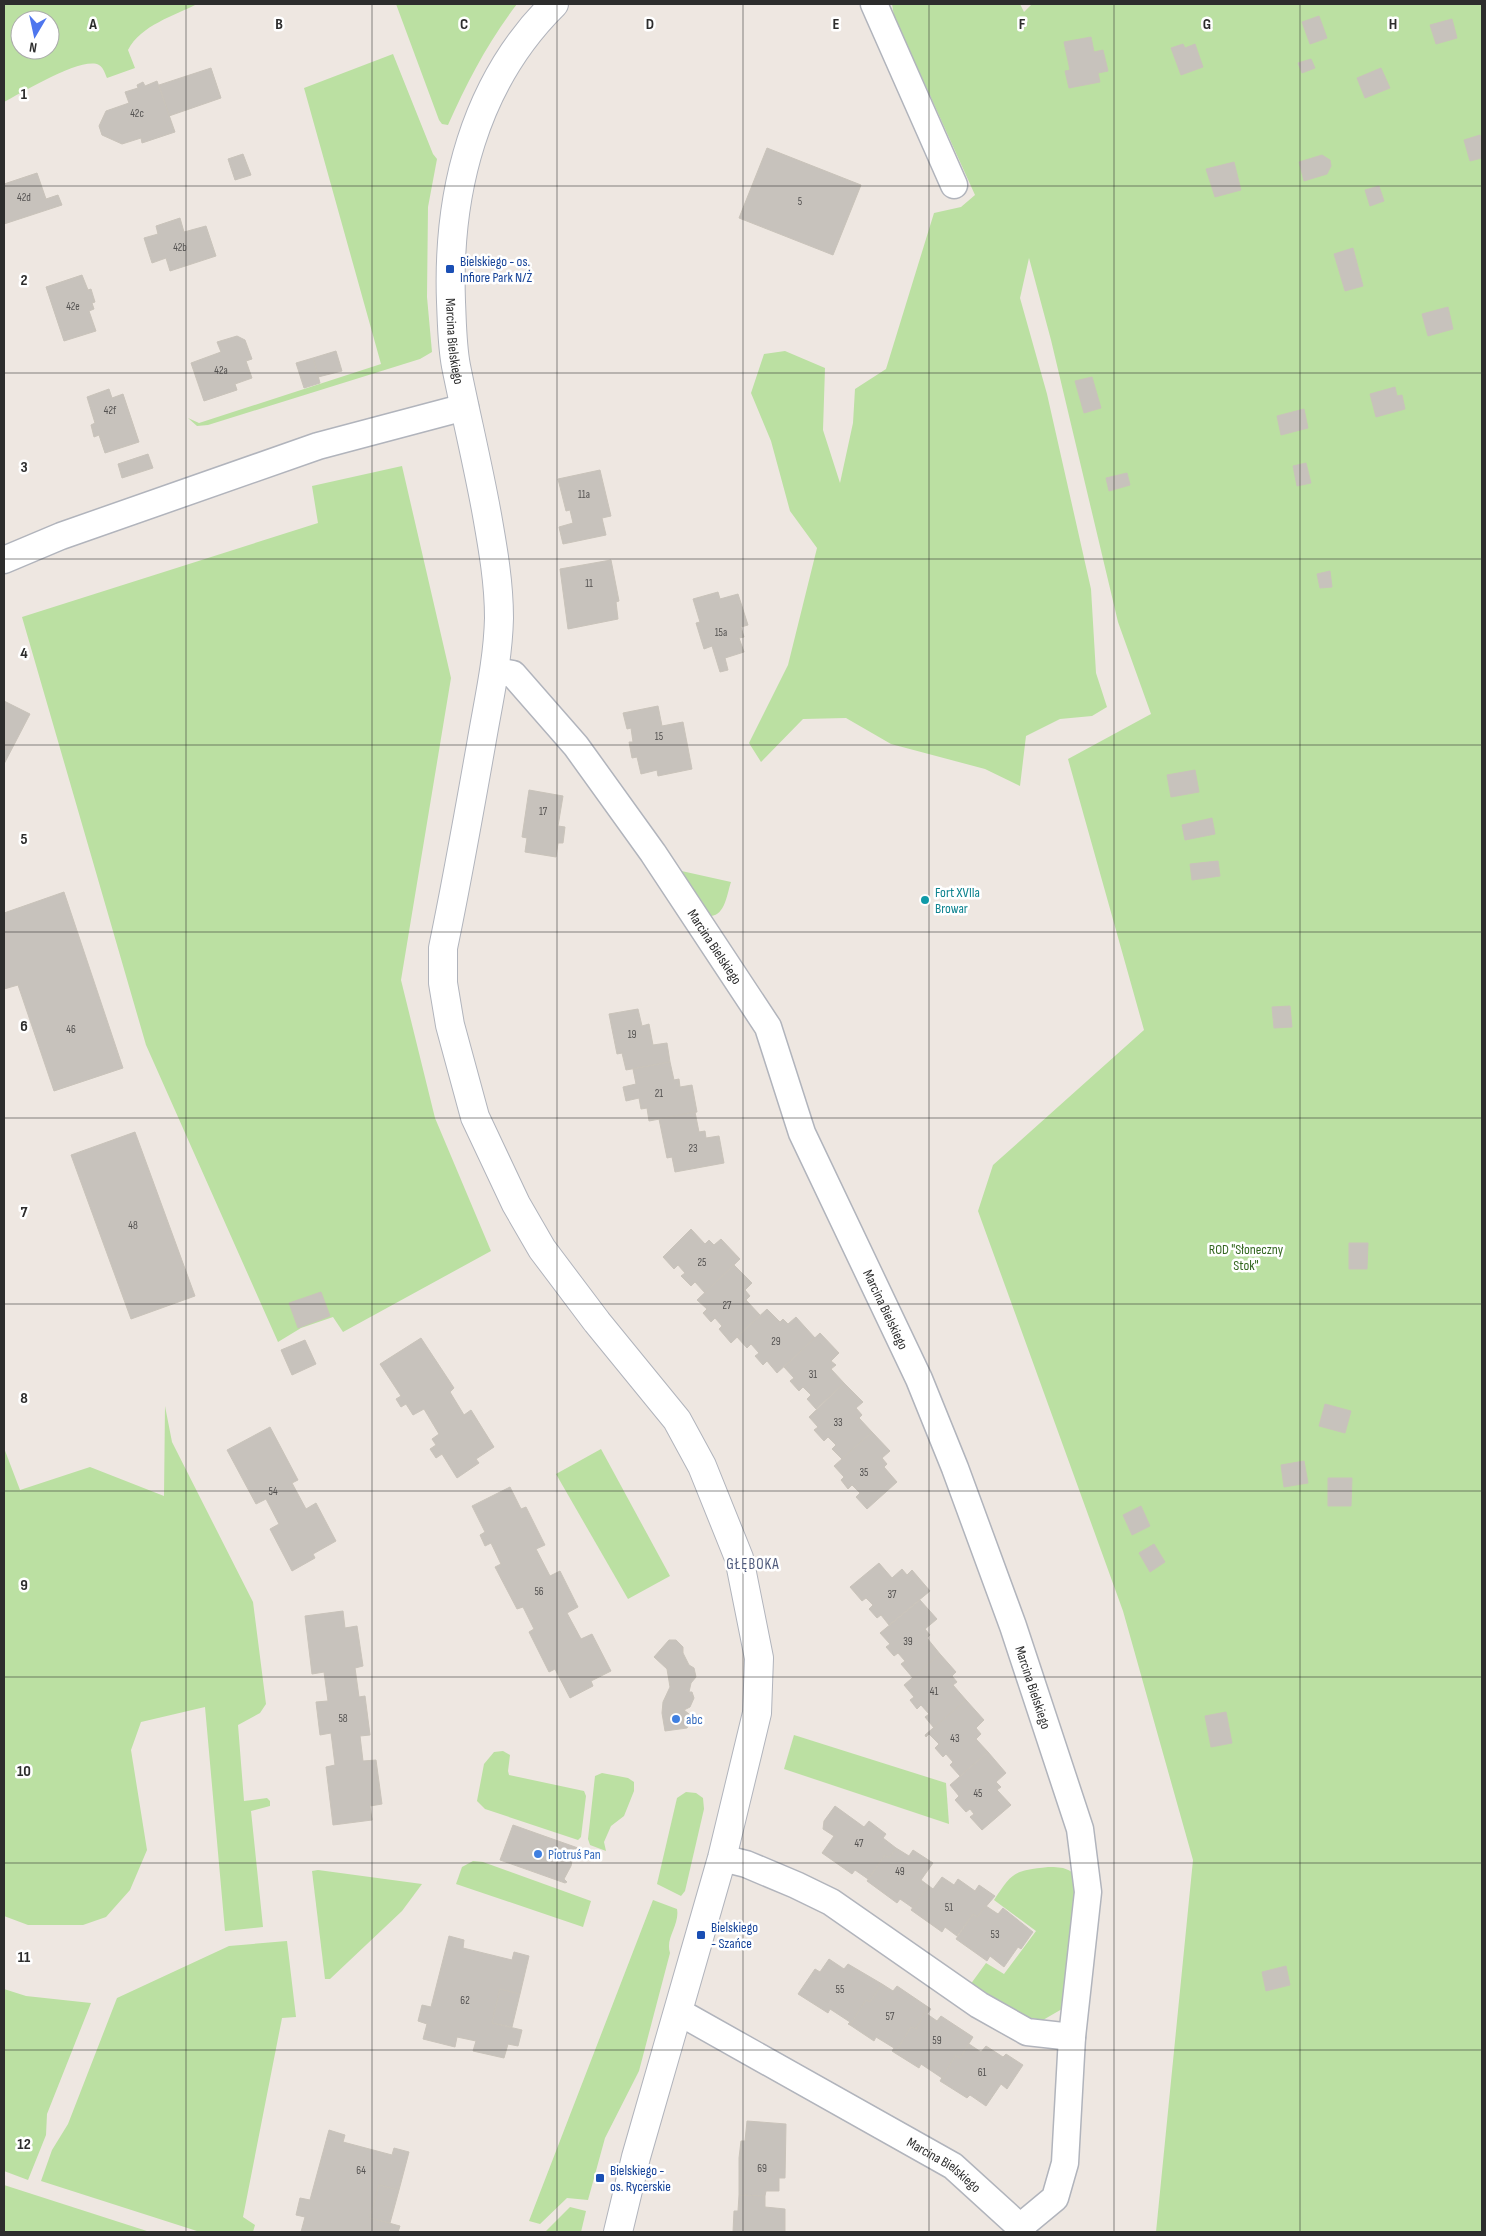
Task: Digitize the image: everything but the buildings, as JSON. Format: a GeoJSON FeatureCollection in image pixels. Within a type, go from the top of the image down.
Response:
{"type":"FeatureCollection","features":[{"type":"Feature","properties":{"kind":"street","name":"Marcina Bielskiego"},"geometry":{"type":"LineString","coordinates":[[554,4],[534,24],[519,45],[484,107],[468,147],[458,191],[450,269],[456,362],[495,562],[499,618],[494,671],[443,948],[443,983],[450,1025],[475,1117],[516,1204],[547,1256],[597,1322],[677,1420],[702,1466],[739,1558],[759,1658],[757,1713],[722,1858],[636,2157],[618,2232]]}},
{"type":"Feature","properties":{"kind":"street"},"geometry":{"type":"LineString","coordinates":[[874,4],[954,185]]}},
{"type":"Feature","properties":{"kind":"street"},"geometry":{"type":"LineString","coordinates":[[4,560],[61,536],[318,446],[465,407]]}},
{"type":"Feature","properties":{"kind":"street","name":"Marcina Bielskiego"},"geometry":{"type":"LineString","coordinates":[[494,671],[513,674],[576,746],[658,860],[768,1027],[802,1133],[919,1379],[955,1468],[1008,1613],[1080,1829],[1088,1892],[1072,2037],[1065,2163],[1055,2198],[1021,2230],[953,2166],[679,2012]]}},
{"type":"Feature","properties":{"kind":"street"},"geometry":{"type":"LineString","coordinates":[[722,1858],[746,1864],[831,1902],[980,2005],[1027,2032],[1072,2037]]}},
{"type":"Feature","properties":{"kind":"green space"},"geometry":{"type":"Polygon","coordinates":[[[4,4],[197,4],[159,22],[134,41],[128,50],[135,68],[107,78],[99,65],[91,64],[66,70],[4,102],[4,4]]]}},
{"type":"Feature","properties":{"kind":"green space"},"geometry":{"type":"Polygon","coordinates":[[[396,4],[517,4],[479,63],[448,125],[442,124],[439,120],[396,4]]]}},
{"type":"Feature","properties":{"kind":"green space","name":"ROD \"Słoneczny Stok\""},"geometry":{"type":"Polygon","coordinates":[[[892,4],[1020,4],[1024,12],[1032,4],[1482,4],[1482,2232],[1156,2232],[1193,1860],[1123,1611],[978,1211],[993,1165],[1144,1030],[1068,759],[1151,714],[1118,622],[1051,340],[1029,258],[1020,298],[1047,394],[1091,589],[1096,673],[1107,707],[1092,716],[1060,719],[1026,736],[1020,786],[985,769],[891,744],[846,718],[803,719],[761,762],[749,743],[788,665],[817,548],[790,511],[771,441],[751,393],[764,354],[785,351],[825,368],[823,430],[840,483],[853,423],[855,389],[886,369],[934,213],[961,207],[975,195],[894,16],[892,4]]]}},
{"type":"Feature","properties":{"kind":"green space"},"geometry":{"type":"Polygon","coordinates":[[[393,54],[433,154],[437,159],[428,207],[427,297],[432,352],[420,359],[208,425],[197,426],[188,418],[199,423],[381,364],[304,88],[393,54]]]}},
{"type":"Feature","properties":{"kind":"green space"},"geometry":{"type":"Polygon","coordinates":[[[402,466],[451,678],[401,980],[435,1118],[491,1251],[343,1332],[333,1317],[301,1328],[278,1342],[146,1045],[22,617],[318,523],[312,486],[402,466]]]}},
{"type":"Feature","properties":{"kind":"green space"},"geometry":{"type":"Polygon","coordinates":[[[677,870],[731,882],[725,903],[716,915],[711,916],[677,870]]]}},
{"type":"Feature","properties":{"kind":"green space"},"geometry":{"type":"Polygon","coordinates":[[[165,1406],[172,1442],[253,1602],[266,1704],[260,1713],[238,1725],[244,1801],[267,1798],[270,1801],[270,1806],[251,1811],[263,1927],[225,1931],[205,1707],[141,1722],[131,1750],[147,1850],[130,1890],[106,1917],[83,1925],[28,1925],[4,1916],[4,1448],[20,1490],[90,1467],[164,1496],[165,1406]]]}},
{"type":"Feature","properties":{"kind":"green space"},"geometry":{"type":"Polygon","coordinates":[[[601,1449],[670,1576],[628,1599],[556,1474],[601,1449]]]}},
{"type":"Feature","properties":{"kind":"green space"},"geometry":{"type":"Polygon","coordinates":[[[794,1735],[946,1783],[949,1824],[784,1769],[794,1735]]]}},
{"type":"Feature","properties":{"kind":"green space"},"geometry":{"type":"Polygon","coordinates":[[[503,1751],[510,1755],[509,1775],[584,1791],[586,1796],[581,1837],[578,1840],[485,1809],[477,1801],[484,1764],[494,1752],[503,1751]]]}},
{"type":"Feature","properties":{"kind":"green space"},"geometry":{"type":"Polygon","coordinates":[[[602,1773],[628,1778],[634,1782],[634,1791],[624,1816],[611,1826],[604,1842],[606,1851],[590,1845],[588,1839],[595,1776],[602,1773]]]}},
{"type":"Feature","properties":{"kind":"green space"},"geometry":{"type":"Polygon","coordinates":[[[686,1792],[696,1793],[703,1798],[704,1809],[685,1891],[681,1896],[657,1884],[677,1798],[686,1792]]]}},
{"type":"Feature","properties":{"kind":"green space"},"geometry":{"type":"Polygon","coordinates":[[[473,1861],[483,1862],[591,1901],[583,1927],[456,1884],[462,1867],[473,1861]]]}},
{"type":"Feature","properties":{"kind":"green space"},"geometry":{"type":"Polygon","coordinates":[[[1048,1867],[1059,1867],[1071,1871],[1080,1883],[1062,2009],[1043,2020],[1019,2016],[970,1985],[986,1963],[1004,1974],[1036,1931],[994,1900],[1015,1874],[1048,1867]]]}},
{"type":"Feature","properties":{"kind":"green space"},"geometry":{"type":"Polygon","coordinates":[[[318,1870],[422,1884],[402,1911],[330,1979],[325,1979],[312,1871],[318,1870]]]}},
{"type":"Feature","properties":{"kind":"green space"},"geometry":{"type":"Polygon","coordinates":[[[653,1900],[677,1909],[677,1915],[669,1942],[670,1953],[639,2071],[605,2138],[588,2200],[567,2198],[540,2224],[529,2221],[653,1900]]]}},
{"type":"Feature","properties":{"kind":"green space"},"geometry":{"type":"Polygon","coordinates":[[[287,1941],[296,2017],[282,2018],[243,2217],[255,2225],[253,2232],[200,2232],[41,2181],[52,2150],[68,2124],[117,1998],[229,1946],[287,1941]]]}},
{"type":"Feature","properties":{"kind":"green space"},"geometry":{"type":"Polygon","coordinates":[[[4,1989],[26,1996],[91,2003],[47,2114],[46,2135],[28,2180],[4,2171],[4,1989]]]}},
{"type":"Feature","properties":{"kind":"green space"},"geometry":{"type":"Polygon","coordinates":[[[4,2185],[150,2232],[4,2232],[4,2185]]]}},
{"type":"Feature","properties":{"kind":"green space"},"geometry":{"type":"Polygon","coordinates":[[[570,2207],[586,2211],[581,2232],[545,2232],[570,2207]]]}},
{"type":"Feature","properties":{"kind":"place","name":"Bielskiego - os. Infiore Park N/Ż"},"geometry":{"type":"Point","coordinates":[450,269]}},
{"type":"Feature","properties":{"kind":"place","name":"Fort XVIIa Browar"},"geometry":{"type":"Point","coordinates":[925,900]}},
{"type":"Feature","properties":{"kind":"place","name":"abc"},"geometry":{"type":"Point","coordinates":[676,1719]}},
{"type":"Feature","properties":{"kind":"place","name":"Piotruś Pan"},"geometry":{"type":"Point","coordinates":[538,1854]}},
{"type":"Feature","properties":{"kind":"place","name":"Bielskiego - Szańce"},"geometry":{"type":"Point","coordinates":[701,1935]}},
{"type":"Feature","properties":{"kind":"place","name":"Bielskiego - os. Rycerskie"},"geometry":{"type":"Point","coordinates":[600,2178]}},
{"type":"Feature","properties":{"kind":"district","name":"GŁĘBOKA"},"geometry":{"type":"Point","coordinates":[753,1564]}}]}
